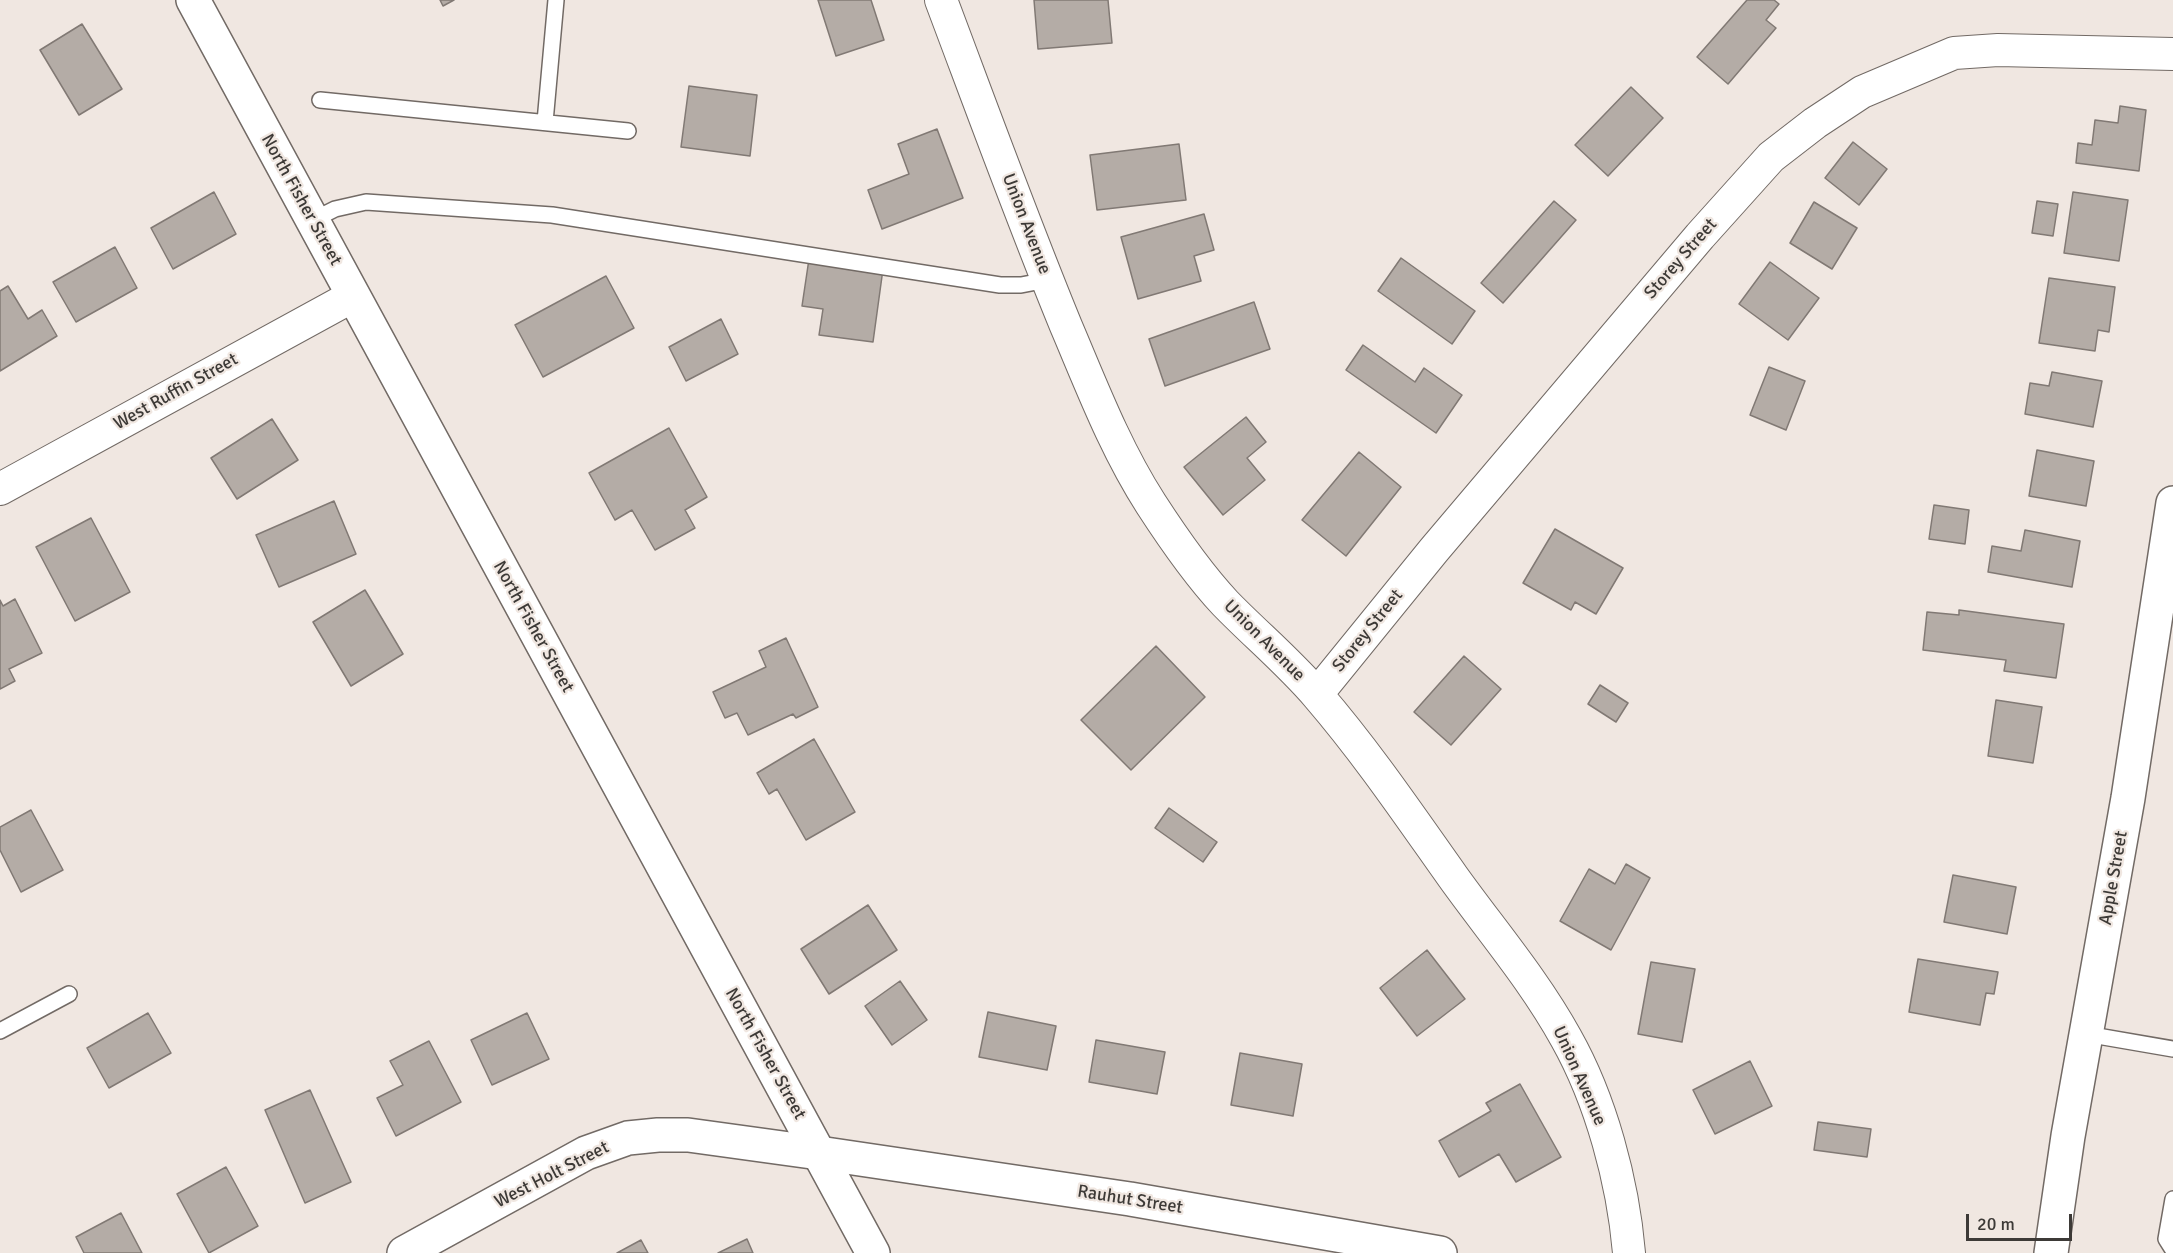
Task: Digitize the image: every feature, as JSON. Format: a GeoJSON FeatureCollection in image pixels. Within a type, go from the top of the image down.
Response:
{"type":"FeatureCollection","features":[{"type":"Feature","properties":{"kind":"main road","name":"North Fisher Street"},"geometry":{"type":"LineString","coordinates":[[193,0],[873,1253]]}},
{"type":"Feature","properties":{"kind":"main road","name":"Apple Street"},"geometry":{"type":"LineString","coordinates":[[2051,1253],[2068,1136],[2128,798],[2173,502]]}},
{"type":"Feature","properties":{"kind":"main road","name":"West Holt Street"},"geometry":{"type":"LineString","coordinates":[[404,1253],[586,1153],[628,1138],[658,1134],[688,1135],[819,1153]]}},
{"type":"Feature","properties":{"kind":"main road","name":"Rauhut Street"},"geometry":{"type":"LineString","coordinates":[[819,1153],[1130,1199],[1440,1253]]}},
{"type":"Feature","properties":{"kind":"street","name":"Union Avenue"},"geometry":{"type":"LineString","coordinates":[[940,0],[1047,280],[1111,434],[1148,499],[1175,540],[1224,602],[1263,638],[1317,694],[1375,767],[1521,969],[1567,1039],[1595,1102],[1617,1174],[1626,1214],[1629,1253]]}},
{"type":"Feature","properties":{"kind":"street","name":"Storey Street"},"geometry":{"type":"LineString","coordinates":[[1317,694],[1442,541],[1700,236],[1772,157],[1815,123],[1862,92],[1954,53],[1998,50],[2173,54]]}},
{"type":"Feature","properties":{"kind":"street","name":"West Ruffin Street"},"geometry":{"type":"LineString","coordinates":[[0,489],[353,296]]}},
{"type":"Feature","properties":{"kind":"lane"},"geometry":{"type":"LineString","coordinates":[[546,122],[556,0]]}},
{"type":"Feature","properties":{"kind":"lane"},"geometry":{"type":"LineString","coordinates":[[320,100],[628,131]]}},
{"type":"Feature","properties":{"kind":"lane"},"geometry":{"type":"LineString","coordinates":[[313,220],[335,209],[366,202],[552,215],[1000,285],[1020,285],[1047,280]]}},
{"type":"Feature","properties":{"kind":"lane"},"geometry":{"type":"LineString","coordinates":[[0,1031],[69,994]]}},
{"type":"Feature","properties":{"kind":"lane"},"geometry":{"type":"LineString","coordinates":[[2086,1034],[2173,1049]]}},
{"type":"Feature","properties":{"kind":"lane"},"geometry":{"type":"LineString","coordinates":[[2173,1199],[2166,1239],[2173,1250]]}},
{"type":"Feature","properties":{"kind":"building"},"geometry":{"type":"Polygon","coordinates":[[[440,0],[454,0],[443,6],[440,0]]]}},
{"type":"Feature","properties":{"kind":"building"},"geometry":{"type":"Polygon","coordinates":[[[818,0],[871,0],[884,40],[836,56],[818,0]]]}},
{"type":"Feature","properties":{"kind":"building"},"geometry":{"type":"Polygon","coordinates":[[[1034,0],[1108,0],[1112,43],[1038,49],[1034,0]]]}},
{"type":"Feature","properties":{"kind":"building"},"geometry":{"type":"Polygon","coordinates":[[[1747,0],[1774,0],[1779,4],[1766,20],[1776,28],[1728,84],[1697,57],[1747,0]]]}},
{"type":"Feature","properties":{"kind":"building"},"geometry":{"type":"Polygon","coordinates":[[[82,24],[122,89],[79,115],[40,50],[82,24]]]}},
{"type":"Feature","properties":{"kind":"building"},"geometry":{"type":"Polygon","coordinates":[[[689,86],[757,95],[750,156],[681,147],[689,86]]]}},
{"type":"Feature","properties":{"kind":"building"},"geometry":{"type":"Polygon","coordinates":[[[1631,87],[1663,118],[1608,176],[1575,145],[1631,87]]]}},
{"type":"Feature","properties":{"kind":"building"},"geometry":{"type":"Polygon","coordinates":[[[2120,106],[2146,110],[2139,171],[2076,163],[2078,143],[2092,145],[2095,120],[2118,123],[2120,106]]]}},
{"type":"Feature","properties":{"kind":"building"},"geometry":{"type":"Polygon","coordinates":[[[937,129],[963,198],[882,229],[868,190],[909,174],[898,144],[937,129]]]}},
{"type":"Feature","properties":{"kind":"building"},"geometry":{"type":"Polygon","coordinates":[[[1853,142],[1887,169],[1859,205],[1825,178],[1853,142]]]}},
{"type":"Feature","properties":{"kind":"building"},"geometry":{"type":"Polygon","coordinates":[[[1179,144],[1186,200],[1097,210],[1090,155],[1179,144]]]}},
{"type":"Feature","properties":{"kind":"building"},"geometry":{"type":"Polygon","coordinates":[[[214,192],[236,234],[173,269],[151,228],[214,192]]]}},
{"type":"Feature","properties":{"kind":"building"},"geometry":{"type":"Polygon","coordinates":[[[2073,192],[2128,200],[2119,261],[2064,253],[2073,192]]]}},
{"type":"Feature","properties":{"kind":"building"},"geometry":{"type":"Polygon","coordinates":[[[1554,201],[1576,220],[1503,303],[1481,283],[1554,201]]]}},
{"type":"Feature","properties":{"kind":"building"},"geometry":{"type":"Polygon","coordinates":[[[2037,201],[2058,204],[2053,236],[2032,233],[2037,201]]]}},
{"type":"Feature","properties":{"kind":"building"},"geometry":{"type":"Polygon","coordinates":[[[1814,202],[1857,228],[1832,269],[1790,243],[1814,202]]]}},
{"type":"Feature","properties":{"kind":"building"},"geometry":{"type":"Polygon","coordinates":[[[1204,214],[1214,250],[1194,256],[1201,281],[1138,299],[1121,237],[1204,214]]]}},
{"type":"Feature","properties":{"kind":"building"},"geometry":{"type":"Polygon","coordinates":[[[115,247],[137,288],[76,322],[53,282],[115,247]]]}},
{"type":"Feature","properties":{"kind":"building"},"geometry":{"type":"Polygon","coordinates":[[[1401,258],[1475,311],[1452,344],[1378,291],[1401,258]]]}},
{"type":"Feature","properties":{"kind":"building"},"geometry":{"type":"Polygon","coordinates":[[[809,259],[883,269],[873,342],[819,335],[823,309],[802,306],[809,259]]]}},
{"type":"Feature","properties":{"kind":"building"},"geometry":{"type":"Polygon","coordinates":[[[1770,262],[1819,298],[1788,340],[1739,304],[1770,262]]]}},
{"type":"Feature","properties":{"kind":"building"},"geometry":{"type":"Polygon","coordinates":[[[606,276],[634,328],[543,377],[515,325],[606,276]]]}},
{"type":"Feature","properties":{"kind":"building"},"geometry":{"type":"Polygon","coordinates":[[[2049,278],[2115,287],[2109,332],[2098,330],[2095,351],[2039,343],[2049,278]]]}},
{"type":"Feature","properties":{"kind":"building"},"geometry":{"type":"Polygon","coordinates":[[[8,286],[28,319],[42,310],[57,336],[0,371],[0,291],[8,286]]]}},
{"type":"Feature","properties":{"kind":"building"},"geometry":{"type":"Polygon","coordinates":[[[1254,302],[1270,349],[1165,386],[1149,339],[1254,302]]]}},
{"type":"Feature","properties":{"kind":"building"},"geometry":{"type":"Polygon","coordinates":[[[721,319],[738,354],[686,381],[669,347],[721,319]]]}},
{"type":"Feature","properties":{"kind":"building"},"geometry":{"type":"Polygon","coordinates":[[[1363,345],[1415,382],[1424,368],[1462,395],[1436,433],[1346,370],[1363,345]]]}},
{"type":"Feature","properties":{"kind":"building"},"geometry":{"type":"Polygon","coordinates":[[[1769,367],[1805,381],[1786,430],[1750,415],[1769,367]]]}},
{"type":"Feature","properties":{"kind":"building"},"geometry":{"type":"Polygon","coordinates":[[[2052,372],[2102,381],[2093,427],[2025,414],[2030,383],[2049,386],[2052,372]]]}},
{"type":"Feature","properties":{"kind":"building"},"geometry":{"type":"Polygon","coordinates":[[[1246,417],[1266,442],[1247,458],[1265,480],[1223,515],[1184,467],[1246,417]]]}},
{"type":"Feature","properties":{"kind":"building"},"geometry":{"type":"Polygon","coordinates":[[[272,419],[298,460],[237,499],[211,458],[272,419]]]}},
{"type":"Feature","properties":{"kind":"building"},"geometry":{"type":"Polygon","coordinates":[[[669,428],[707,497],[685,510],[695,528],[655,550],[632,510],[615,520],[589,473],[669,428]]]}},
{"type":"Feature","properties":{"kind":"building"},"geometry":{"type":"Polygon","coordinates":[[[2037,450],[2094,461],[2086,506],[2029,496],[2037,450]]]}},
{"type":"Feature","properties":{"kind":"building"},"geometry":{"type":"Polygon","coordinates":[[[1359,452],[1401,487],[1346,556],[1302,520],[1359,452]]]}},
{"type":"Feature","properties":{"kind":"building"},"geometry":{"type":"Polygon","coordinates":[[[334,501],[356,554],[279,587],[256,535],[334,501]]]}},
{"type":"Feature","properties":{"kind":"building"},"geometry":{"type":"Polygon","coordinates":[[[1934,505],[1969,510],[1965,544],[1929,539],[1934,505]]]}},
{"type":"Feature","properties":{"kind":"building"},"geometry":{"type":"Polygon","coordinates":[[[91,518],[130,592],[75,621],[36,547],[91,518]]]}},
{"type":"Feature","properties":{"kind":"building"},"geometry":{"type":"Polygon","coordinates":[[[1555,529],[1623,568],[1596,614],[1575,602],[1571,610],[1523,583],[1555,529]]]}},
{"type":"Feature","properties":{"kind":"building"},"geometry":{"type":"Polygon","coordinates":[[[2025,530],[2080,541],[2072,587],[1988,572],[1992,546],[2021,551],[2025,530]]]}},
{"type":"Feature","properties":{"kind":"building"},"geometry":{"type":"Polygon","coordinates":[[[365,590],[403,654],[351,686],[313,622],[365,590]]]}},
{"type":"Feature","properties":{"kind":"building"},"geometry":{"type":"Polygon","coordinates":[[[15,599],[42,653],[9,669],[15,681],[0,689],[0,600],[3,606],[15,599]]]}},
{"type":"Feature","properties":{"kind":"building"},"geometry":{"type":"Polygon","coordinates":[[[1959,610],[2064,624],[2056,678],[2004,671],[2006,660],[1923,650],[1927,612],[1959,615],[1959,610]]]}},
{"type":"Feature","properties":{"kind":"building"},"geometry":{"type":"Polygon","coordinates":[[[786,638],[818,707],[796,718],[793,714],[748,735],[737,713],[725,718],[713,692],[766,667],[759,651],[786,638]]]}},
{"type":"Feature","properties":{"kind":"building"},"geometry":{"type":"Polygon","coordinates":[[[1156,646],[1205,697],[1131,770],[1081,720],[1156,646]]]}},
{"type":"Feature","properties":{"kind":"building"},"geometry":{"type":"Polygon","coordinates":[[[1464,656],[1501,689],[1451,745],[1414,712],[1464,656]]]}},
{"type":"Feature","properties":{"kind":"building"},"geometry":{"type":"Polygon","coordinates":[[[1600,685],[1628,703],[1616,722],[1588,704],[1600,685]]]}},
{"type":"Feature","properties":{"kind":"building"},"geometry":{"type":"Polygon","coordinates":[[[1996,700],[2042,707],[2033,763],[1988,756],[1996,700]]]}},
{"type":"Feature","properties":{"kind":"building"},"geometry":{"type":"Polygon","coordinates":[[[814,739],[855,812],[806,840],[777,789],[769,794],[757,773],[814,739]]]}},
{"type":"Feature","properties":{"kind":"building"},"geometry":{"type":"Polygon","coordinates":[[[1169,808],[1217,842],[1203,862],[1155,828],[1169,808]]]}},
{"type":"Feature","properties":{"kind":"building"},"geometry":{"type":"Polygon","coordinates":[[[31,810],[63,870],[21,892],[0,850],[0,827],[31,810]]]}},
{"type":"Feature","properties":{"kind":"building"},"geometry":{"type":"Polygon","coordinates":[[[1626,864],[1650,878],[1611,950],[1560,921],[1589,869],[1615,884],[1626,864]]]}},
{"type":"Feature","properties":{"kind":"building"},"geometry":{"type":"Polygon","coordinates":[[[1953,875],[2016,887],[2007,934],[1944,922],[1953,875]]]}},
{"type":"Feature","properties":{"kind":"building"},"geometry":{"type":"Polygon","coordinates":[[[868,905],[897,950],[829,994],[801,949],[868,905]]]}},
{"type":"Feature","properties":{"kind":"building"},"geometry":{"type":"Polygon","coordinates":[[[1427,950],[1465,999],[1417,1036],[1380,988],[1427,950]]]}},
{"type":"Feature","properties":{"kind":"building"},"geometry":{"type":"Polygon","coordinates":[[[1918,959],[1998,972],[1994,994],[1986,993],[1980,1025],[1909,1012],[1918,959]]]}},
{"type":"Feature","properties":{"kind":"building"},"geometry":{"type":"Polygon","coordinates":[[[1651,962],[1695,969],[1682,1042],[1638,1034],[1651,962]]]}},
{"type":"Feature","properties":{"kind":"building"},"geometry":{"type":"Polygon","coordinates":[[[900,981],[927,1020],[892,1045],[865,1006],[900,981]]]}},
{"type":"Feature","properties":{"kind":"building"},"geometry":{"type":"Polygon","coordinates":[[[988,1012],[1056,1026],[1047,1070],[979,1057],[988,1012]]]}},
{"type":"Feature","properties":{"kind":"building"},"geometry":{"type":"Polygon","coordinates":[[[148,1013],[171,1053],[109,1088],[87,1048],[148,1013]]]}},
{"type":"Feature","properties":{"kind":"building"},"geometry":{"type":"Polygon","coordinates":[[[527,1013],[549,1059],[492,1085],[471,1040],[527,1013]]]}},
{"type":"Feature","properties":{"kind":"building"},"geometry":{"type":"Polygon","coordinates":[[[1096,1040],[1165,1052],[1157,1094],[1089,1082],[1096,1040]]]}},
{"type":"Feature","properties":{"kind":"building"},"geometry":{"type":"Polygon","coordinates":[[[429,1041],[461,1102],[396,1136],[377,1098],[403,1085],[390,1061],[429,1041]]]}},
{"type":"Feature","properties":{"kind":"building"},"geometry":{"type":"Polygon","coordinates":[[[1240,1053],[1302,1064],[1293,1116],[1231,1105],[1240,1053]]]}},
{"type":"Feature","properties":{"kind":"building"},"geometry":{"type":"Polygon","coordinates":[[[1750,1061],[1772,1106],[1715,1134],[1693,1090],[1750,1061]]]}},
{"type":"Feature","properties":{"kind":"building"},"geometry":{"type":"Polygon","coordinates":[[[1520,1084],[1561,1157],[1516,1182],[1499,1154],[1459,1177],[1439,1141],[1491,1111],[1486,1103],[1520,1084]]]}},
{"type":"Feature","properties":{"kind":"building"},"geometry":{"type":"Polygon","coordinates":[[[310,1090],[351,1182],[305,1203],[265,1110],[310,1090]]]}},
{"type":"Feature","properties":{"kind":"building"},"geometry":{"type":"Polygon","coordinates":[[[1818,1122],[1871,1129],[1867,1157],[1814,1150],[1818,1122]]]}},
{"type":"Feature","properties":{"kind":"building"},"geometry":{"type":"Polygon","coordinates":[[[226,1167],[258,1226],[209,1253],[177,1194],[226,1167]]]}},
{"type":"Feature","properties":{"kind":"building"},"geometry":{"type":"Polygon","coordinates":[[[121,1213],[142,1253],[84,1253],[76,1237],[121,1213]]]}},
{"type":"Feature","properties":{"kind":"building"},"geometry":{"type":"Polygon","coordinates":[[[747,1239],[753,1253],[718,1253],[747,1239]]]}},
{"type":"Feature","properties":{"kind":"building"},"geometry":{"type":"Polygon","coordinates":[[[641,1240],[648,1253],[617,1253],[641,1240]]]}}]}
